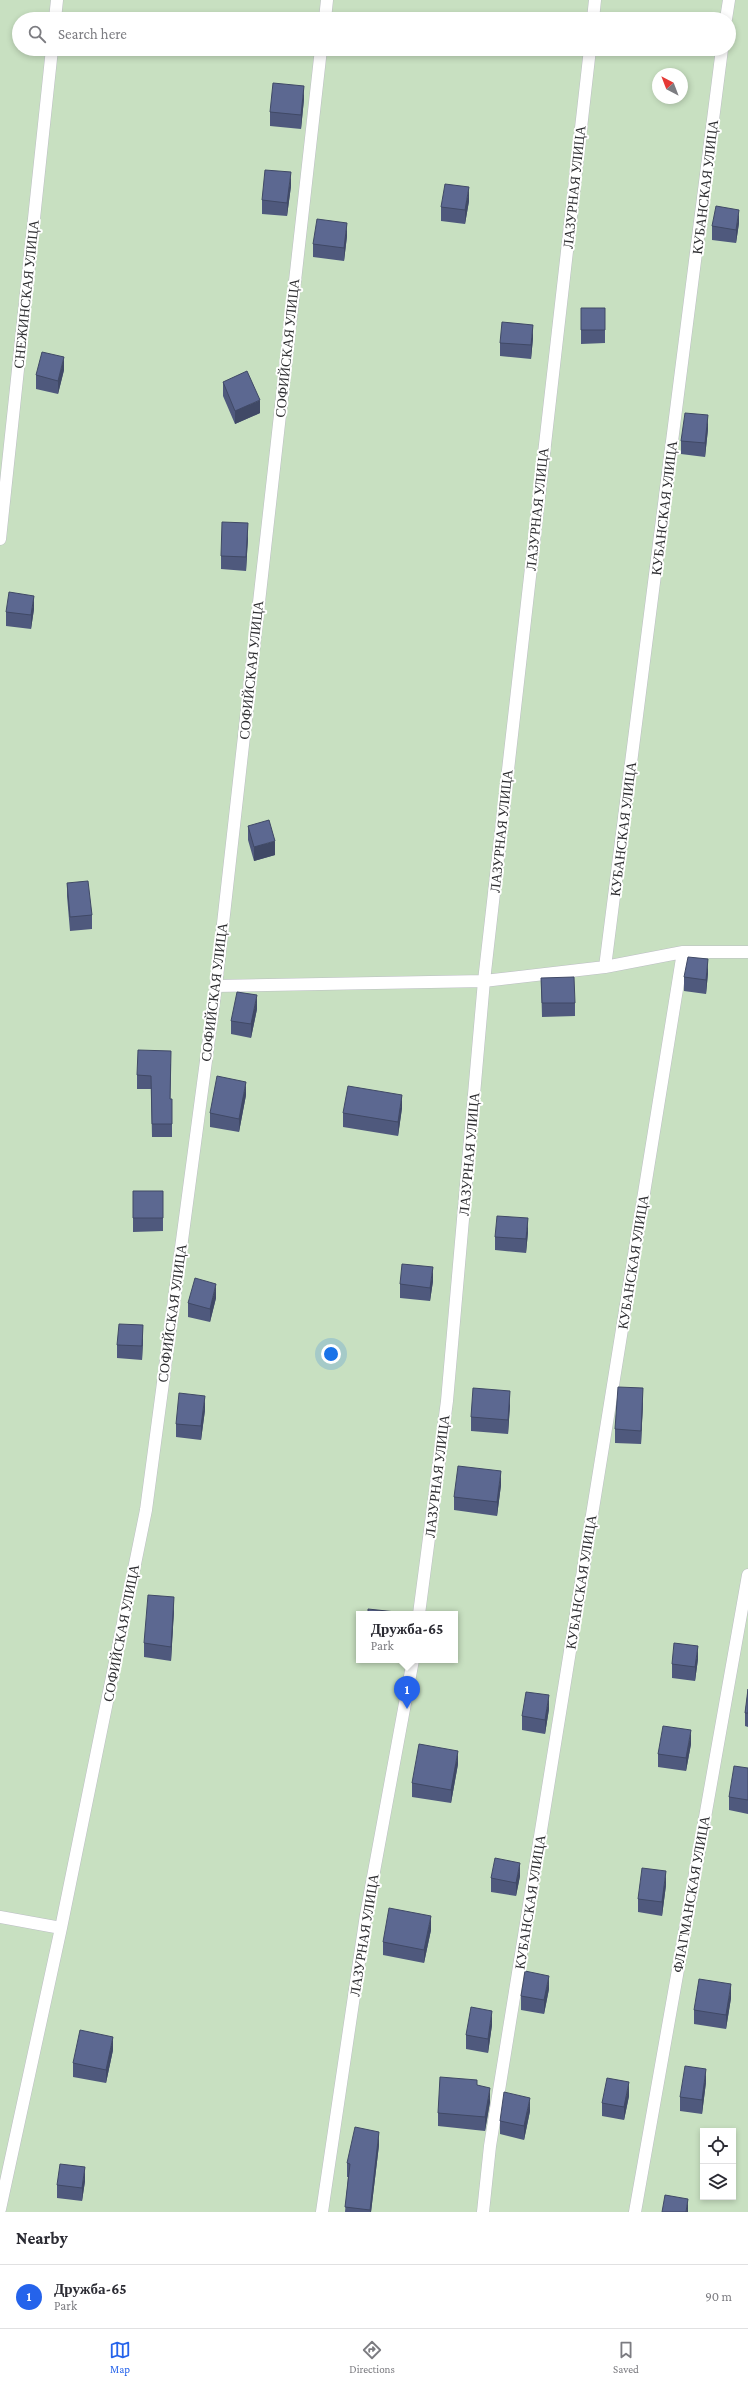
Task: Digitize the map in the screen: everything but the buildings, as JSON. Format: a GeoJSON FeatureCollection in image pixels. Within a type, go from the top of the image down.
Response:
{"type":"FeatureCollection","features":[{"type":"Feature","properties":{"kind":"lane"},"geometry":{"type":"LineString","coordinates":[[56,12],[57,0]]}},
{"type":"Feature","properties":{"kind":"lane"},"geometry":{"type":"LineString","coordinates":[[326,12],[327,0]]}},
{"type":"Feature","properties":{"kind":"lane"},"geometry":{"type":"LineString","coordinates":[[594,12],[595,0]]}},
{"type":"Feature","properties":{"kind":"lane"},"geometry":{"type":"LineString","coordinates":[[727,12],[729,0]]}},
{"type":"Feature","properties":{"kind":"lane","name":"СНЕЖИНСКАЯ УЛИЦА"},"geometry":{"type":"LineString","coordinates":[[0,538],[51,56]]}},
{"type":"Feature","properties":{"kind":"lane","name":"СОФИЙСКАЯ УЛИЦА"},"geometry":{"type":"LineString","coordinates":[[0,2208],[61,1928],[146,1510],[216,986],[320,56]]}},
{"type":"Feature","properties":{"kind":"lane","name":"ЛАЗУРНАЯ УЛИЦА"},"geometry":{"type":"LineString","coordinates":[[419,1611],[447,1401],[484,981],[589,56]]}},
{"type":"Feature","properties":{"kind":"lane","name":"КУБАНСКАЯ УЛИЦА"},"geometry":{"type":"LineString","coordinates":[[605,967],[721,56]]}},
{"type":"Feature","properties":{"kind":"lane"},"geometry":{"type":"LineString","coordinates":[[216,986],[484,981],[605,967],[683,952],[748,952]]}},
{"type":"Feature","properties":{"kind":"lane","name":"КУБАНСКАЯ УЛИЦА"},"geometry":{"type":"LineString","coordinates":[[483,2212],[490,2146],[683,952]]}},
{"type":"Feature","properties":{"kind":"lane","name":"ФЛАГМАНСКАЯ УЛИЦА"},"geometry":{"type":"LineString","coordinates":[[635,2212],[748,1575]]}},
{"type":"Feature","properties":{"kind":"lane","name":"ЛАЗУРНАЯ УЛИЦА"},"geometry":{"type":"LineString","coordinates":[[322,2212],[366,1915],[412,1663]]}},
{"type":"Feature","properties":{"kind":"lane"},"geometry":{"type":"LineString","coordinates":[[0,1916],[61,1928]]}},
{"type":"Feature","properties":{"kind":"green space"},"geometry":{"type":"Polygon","coordinates":[[[0,0],[748,0],[748,2212],[0,2212],[0,0]]]}},
{"type":"Feature","properties":{"kind":"place","name":"Дружба-65"},"geometry":{"type":"Point","coordinates":[407,1709]}}]}
